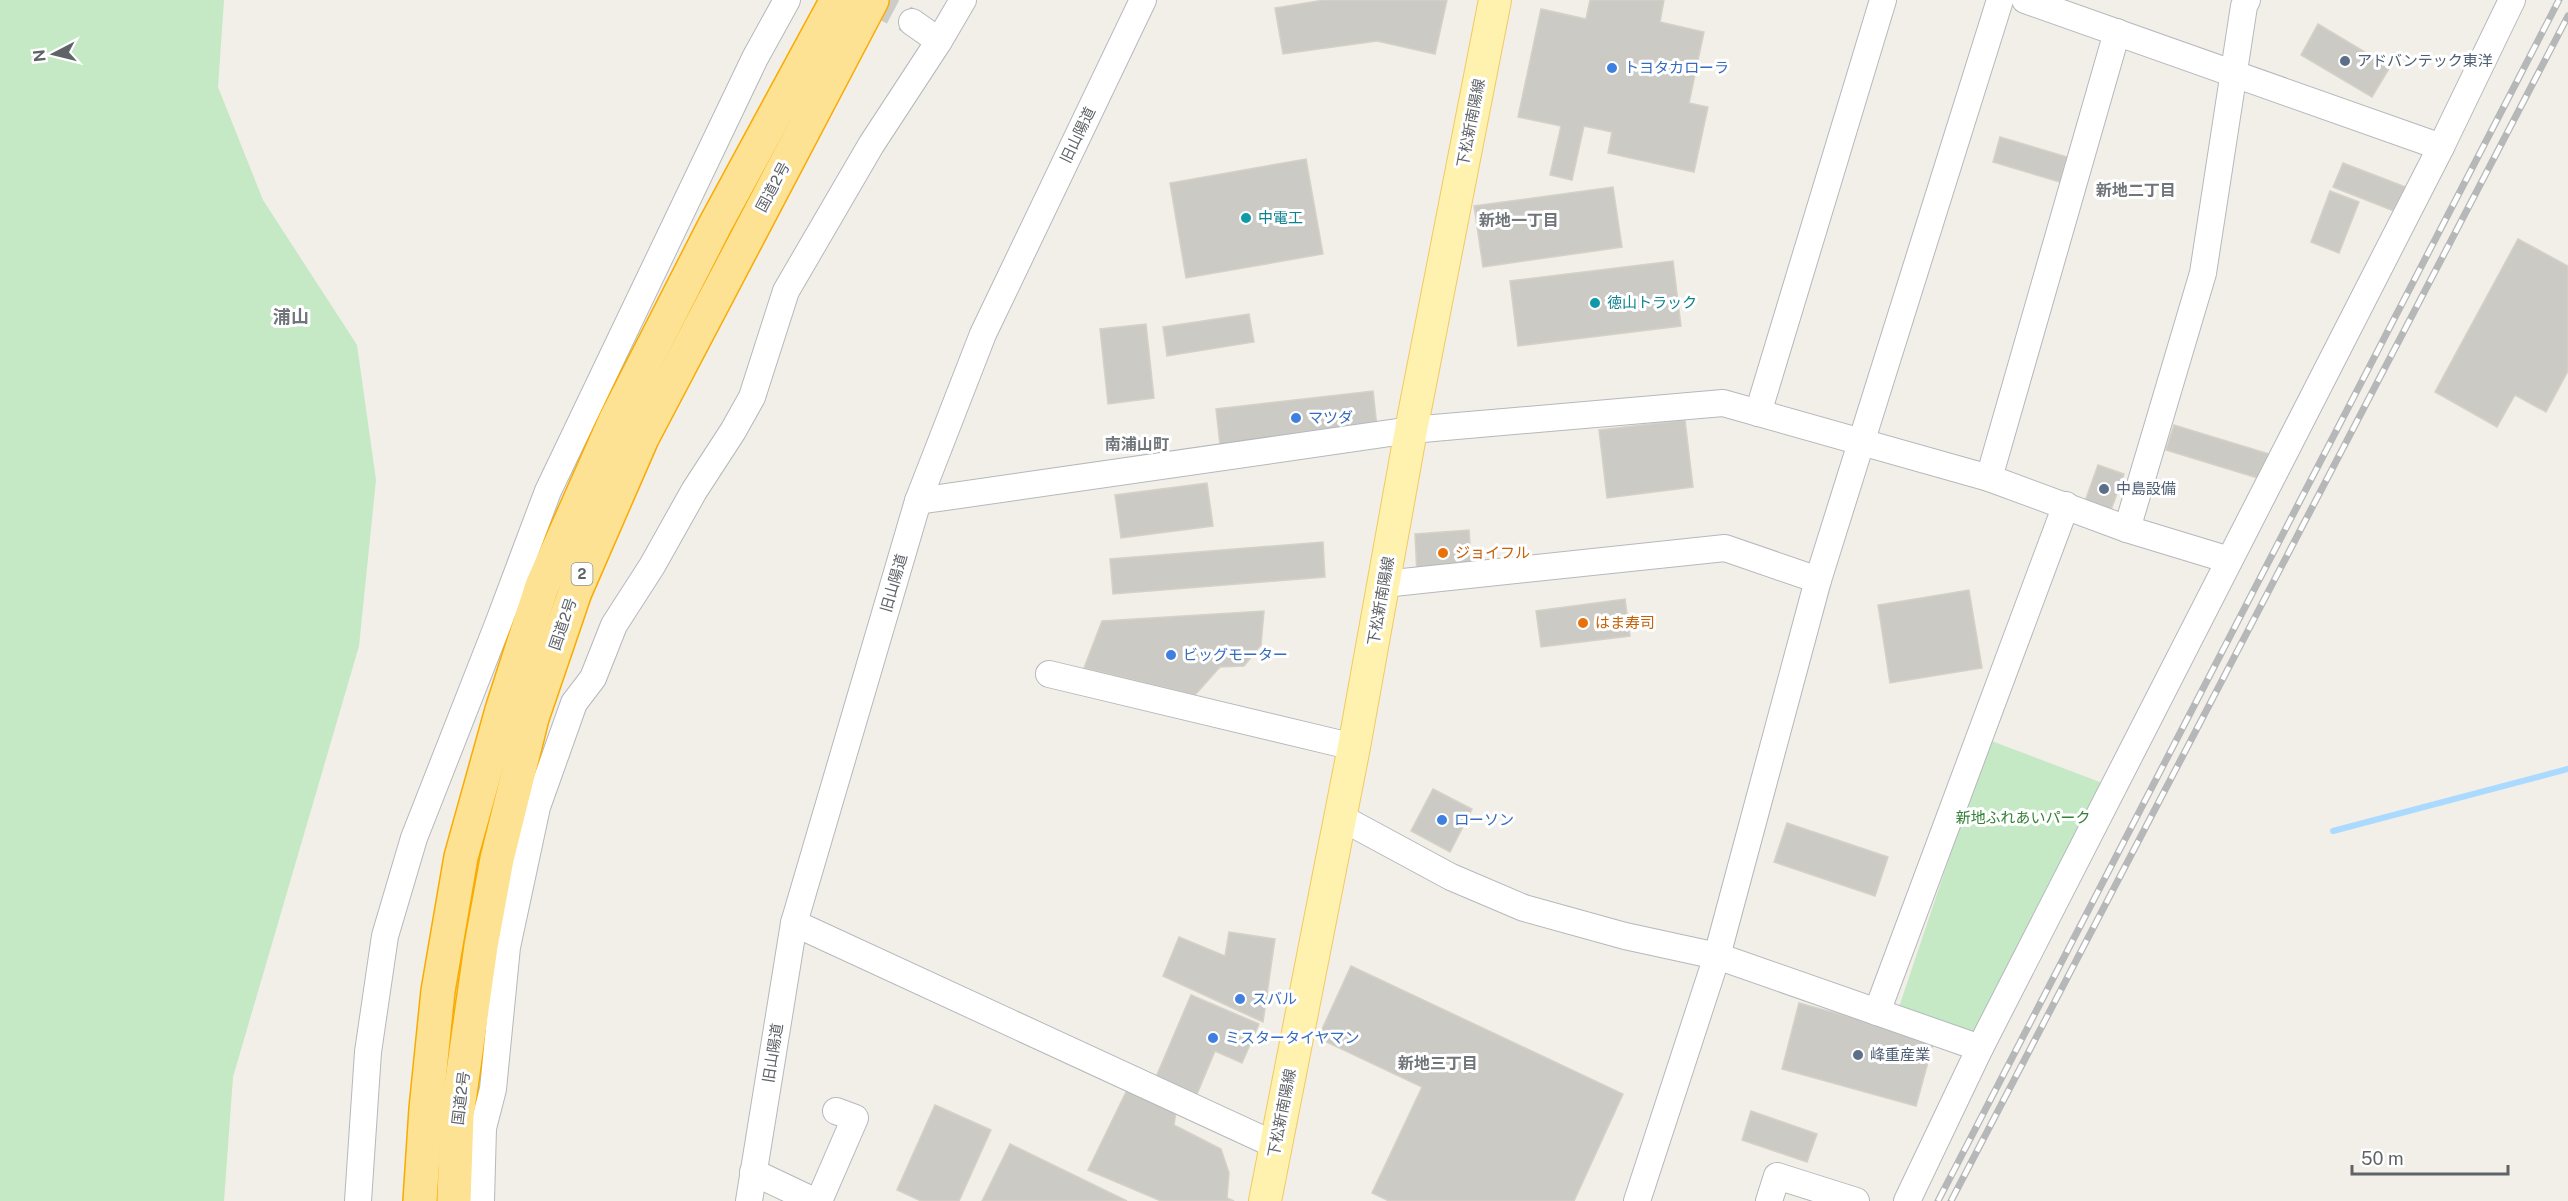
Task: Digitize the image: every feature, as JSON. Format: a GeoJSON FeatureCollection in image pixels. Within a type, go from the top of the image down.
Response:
{"type":"FeatureCollection","features":[{"type":"Feature","properties":{"kind":"highway","name":"国道2号"},"geometry":{"type":"LineString","coordinates":[[420,1201],[426,1109],[438,990],[461,857],[502,710],[542,586],[611,429],[715,225],[837,0]]}},
{"type":"Feature","properties":{"kind":"highway","name":"国道2号"},"geometry":{"type":"LineString","coordinates":[[454,1201],[457,1115],[494,946],[497,860],[531,718],[574,592],[642,438],[872,0]]}},
{"type":"Feature","properties":{"kind":"main road","name":"下松新南陽線"},"geometry":{"type":"LineString","coordinates":[[1265,1201],[1354,747],[1412,430],[1495,0]]}},
{"type":"Feature","properties":{"kind":"street"},"geometry":{"type":"LineString","coordinates":[[358,1201],[368,1052],[385,936],[414,838],[548,491],[756,58],[787,0]]}},
{"type":"Feature","properties":{"kind":"street"},"geometry":{"type":"LineString","coordinates":[[481,1201],[483,1128],[493,1089],[494,946],[537,807],[574,703],[593,678],[614,625],[652,566],[694,490],[733,431],[752,397],[786,291],[871,145],[963,0]]}},
{"type":"Feature","properties":{"kind":"street","name":"旧山陽道"},"geometry":{"type":"LineString","coordinates":[[749,1201],[794,923],[918,501],[983,333],[1143,0]]}},
{"type":"Feature","properties":{"kind":"street"},"geometry":{"type":"LineString","coordinates":[[1758,413],[1883,0]]}},
{"type":"Feature","properties":{"kind":"street"},"geometry":{"type":"LineString","coordinates":[[1637,1201],[1717,956],[1818,580],[2000,0]]}},
{"type":"Feature","properties":{"kind":"street"},"geometry":{"type":"LineString","coordinates":[[2025,0],[2440,147]]}},
{"type":"Feature","properties":{"kind":"street"},"geometry":{"type":"LineString","coordinates":[[2127,529],[2202,273],[2232,73],[2247,0]]}},
{"type":"Feature","properties":{"kind":"street"},"geometry":{"type":"LineString","coordinates":[[1907,1201],[1980,1048],[2440,147],[2512,0]]}},
{"type":"Feature","properties":{"kind":"street"},"geometry":{"type":"LineString","coordinates":[[912,22],[939,41]]}},
{"type":"Feature","properties":{"kind":"street"},"geometry":{"type":"LineString","coordinates":[[1989,478],[2116,32]]}},
{"type":"Feature","properties":{"kind":"street"},"geometry":{"type":"LineString","coordinates":[[685,209],[746,239]]}},
{"type":"Feature","properties":{"kind":"street"},"geometry":{"type":"LineString","coordinates":[[918,501],[1412,430],[1723,403],[1989,478],[2127,529],[2229,560]]}},
{"type":"Feature","properties":{"kind":"street"},"geometry":{"type":"LineString","coordinates":[[1876,1012],[2066,505]]}},
{"type":"Feature","properties":{"kind":"street"},"geometry":{"type":"LineString","coordinates":[[1384,584],[1725,548],[1818,580]]}},
{"type":"Feature","properties":{"kind":"street"},"geometry":{"type":"LineString","coordinates":[[1049,675],[1354,747]]}},
{"type":"Feature","properties":{"kind":"street"},"geometry":{"type":"LineString","coordinates":[[1340,817],[1451,878],[1524,908],[1625,936],[1717,956],[1980,1048]]}},
{"type":"Feature","properties":{"kind":"street"},"geometry":{"type":"LineString","coordinates":[[794,923],[1275,1145]]}},
{"type":"Feature","properties":{"kind":"street"},"geometry":{"type":"LineString","coordinates":[[753,1172],[817,1201],[855,1118],[836,1111]]}},
{"type":"Feature","properties":{"kind":"street"},"geometry":{"type":"LineString","coordinates":[[1769,1201],[1777,1176],[1856,1201]]}},
{"type":"Feature","properties":{"kind":"green space"},"geometry":{"type":"Polygon","coordinates":[[[0,0],[224,0],[218,87],[263,200],[357,345],[376,480],[359,646],[233,1077],[224,1201],[0,1201],[0,0]]]}},
{"type":"Feature","properties":{"kind":"green space","name":"新地ふれあいパーク"},"geometry":{"type":"Polygon","coordinates":[[[1989,740],[2105,784],[1977,1037],[1898,1010],[1989,740]]]}},
{"type":"Feature","properties":{"kind":"building"},"geometry":{"type":"Polygon","coordinates":[[[1324,0],[1447,0],[1435,54],[1377,41],[1283,54],[1275,8],[1324,0]]]}},
{"type":"Feature","properties":{"kind":"building","name":"トヨタカローラ"},"geometry":{"type":"Polygon","coordinates":[[[1590,0],[1664,0],[1660,22],[1704,32],[1689,103],[1708,107],[1694,172],[1608,153],[1612,132],[1584,126],[1572,180],[1550,175],[1561,126],[1518,117],[1541,9],[1586,19],[1590,0]]]}},
{"type":"Feature","properties":{"kind":"building","name":"アドバンテック東洋"},"geometry":{"type":"Polygon","coordinates":[[[2318,24],[2390,67],[2372,97],[2301,55],[2318,24]]]}},
{"type":"Feature","properties":{"kind":"building"},"geometry":{"type":"Polygon","coordinates":[[[2000,137],[2067,157],[2060,182],[1993,162],[2000,137]]]}},
{"type":"Feature","properties":{"kind":"building","name":"中電工"},"geometry":{"type":"Polygon","coordinates":[[[1306,159],[1323,254],[1186,278],[1170,183],[1306,159]]]}},
{"type":"Feature","properties":{"kind":"building"},"geometry":{"type":"Polygon","coordinates":[[[2343,163],[2408,188],[2399,213],[2333,187],[2343,163]]]}},
{"type":"Feature","properties":{"kind":"building"},"geometry":{"type":"Polygon","coordinates":[[[1613,187],[1622,247],[1483,267],[1474,206],[1613,187]]]}},
{"type":"Feature","properties":{"kind":"building"},"geometry":{"type":"Polygon","coordinates":[[[2330,191],[2359,202],[2339,253],[2311,242],[2330,191]]]}},
{"type":"Feature","properties":{"kind":"building"},"geometry":{"type":"Polygon","coordinates":[[[2518,239],[2568,266],[2568,371],[2546,412],[2515,395],[2497,427],[2435,392],[2518,239]]]}},
{"type":"Feature","properties":{"kind":"building","name":"徳山トラック"},"geometry":{"type":"Polygon","coordinates":[[[1673,261],[1681,326],[1518,346],[1510,281],[1673,261]]]}},
{"type":"Feature","properties":{"kind":"building"},"geometry":{"type":"Polygon","coordinates":[[[1249,314],[1254,342],[1167,356],[1163,327],[1249,314]]]}},
{"type":"Feature","properties":{"kind":"building"},"geometry":{"type":"Polygon","coordinates":[[[1146,324],[1154,398],[1108,404],[1100,329],[1146,324]]]}},
{"type":"Feature","properties":{"kind":"building","name":"マツダ"},"geometry":{"type":"Polygon","coordinates":[[[1373,391],[1377,427],[1220,445],[1216,409],[1373,391]]]}},
{"type":"Feature","properties":{"kind":"building"},"geometry":{"type":"Polygon","coordinates":[[[1685,420],[1693,487],[1607,498],[1599,430],[1685,420]]]}},
{"type":"Feature","properties":{"kind":"building"},"geometry":{"type":"Polygon","coordinates":[[[2174,425],[2269,454],[2261,479],[2166,450],[2174,425]]]}},
{"type":"Feature","properties":{"kind":"building","name":"中島設備"},"geometry":{"type":"Polygon","coordinates":[[[2098,465],[2124,474],[2110,513],[2084,504],[2098,465]]]}},
{"type":"Feature","properties":{"kind":"building"},"geometry":{"type":"Polygon","coordinates":[[[1207,483],[1213,526],[1121,538],[1115,495],[1207,483]]]}},
{"type":"Feature","properties":{"kind":"building","name":"ジョイフル"},"geometry":{"type":"Polygon","coordinates":[[[1469,530],[1472,572],[1417,575],[1415,534],[1469,530]]]}},
{"type":"Feature","properties":{"kind":"building"},"geometry":{"type":"Polygon","coordinates":[[[1323,542],[1325,577],[1113,594],[1110,559],[1323,542]]]}},
{"type":"Feature","properties":{"kind":"building"},"geometry":{"type":"Polygon","coordinates":[[[1969,590],[1982,668],[1890,683],[1878,605],[1969,590]]]}},
{"type":"Feature","properties":{"kind":"building","name":"はま寿司"},"geometry":{"type":"Polygon","coordinates":[[[1625,599],[1630,636],[1541,647],[1536,611],[1625,599]]]}},
{"type":"Feature","properties":{"kind":"building","name":"ビッグモーター"},"geometry":{"type":"Polygon","coordinates":[[[1264,611],[1261,645],[1244,666],[1220,667],[1195,695],[1084,668],[1102,621],[1264,611]]]}},
{"type":"Feature","properties":{"kind":"building","name":"ローソン"},"geometry":{"type":"Polygon","coordinates":[[[1433,789],[1472,809],[1450,852],[1411,831],[1433,789]]]}},
{"type":"Feature","properties":{"kind":"building"},"geometry":{"type":"Polygon","coordinates":[[[1787,823],[1888,857],[1875,896],[1774,862],[1787,823]]]}},
{"type":"Feature","properties":{"kind":"building","name":"スバル"},"geometry":{"type":"Polygon","coordinates":[[[1229,932],[1275,939],[1263,1022],[1163,976],[1179,937],[1225,956],[1229,932]]]}},
{"type":"Feature","properties":{"kind":"building"},"geometry":{"type":"Polygon","coordinates":[[[1351,966],[1623,1094],[1574,1201],[1389,1201],[1372,1193],[1422,1087],[1318,1038],[1351,966]]]}},
{"type":"Feature","properties":{"kind":"building","name":"ミスタータイヤマン"},"geometry":{"type":"Polygon","coordinates":[[[1191,995],[1259,1024],[1242,1063],[1215,1051],[1197,1094],[1156,1077],[1191,995]]]}},
{"type":"Feature","properties":{"kind":"building","name":"峰重産業"},"geometry":{"type":"Polygon","coordinates":[[[1799,1003],[1934,1040],[1916,1106],[1782,1069],[1799,1003]]]}},
{"type":"Feature","properties":{"kind":"building"},"geometry":{"type":"Polygon","coordinates":[[[1128,1088],[1176,1112],[1174,1125],[1221,1149],[1229,1173],[1227,1198],[1234,1201],[1161,1201],[1088,1170],[1128,1088]]]}},
{"type":"Feature","properties":{"kind":"building"},"geometry":{"type":"Polygon","coordinates":[[[935,1105],[991,1130],[959,1201],[921,1201],[897,1190],[935,1105]]]}},
{"type":"Feature","properties":{"kind":"building"},"geometry":{"type":"Polygon","coordinates":[[[1751,1111],[1817,1134],[1807,1162],[1742,1140],[1751,1111]]]}},
{"type":"Feature","properties":{"kind":"building"},"geometry":{"type":"Polygon","coordinates":[[[1010,1144],[1127,1201],[982,1201],[1010,1144]]]}},
{"type":"Feature","properties":{"kind":"waterway"},"geometry":{"type":"LineString","coordinates":[[2333,831],[2568,769]]}},
{"type":"Feature","properties":{"kind":"tunnel"},"geometry":{"type":"LineString","coordinates":[[870,0],[912,22]]}},
{"type":"Feature","properties":{"kind":"railway"},"geometry":{"type":"LineString","coordinates":[[1938,1201],[2559,0]]}},
{"type":"Feature","properties":{"kind":"railway"},"geometry":{"type":"LineString","coordinates":[[1951,1201],[2568,16]]}},
{"type":"Feature","properties":{"kind":"place","name":"アドバンテック東洋"},"geometry":{"type":"Point","coordinates":[2345,61]}},
{"type":"Feature","properties":{"kind":"place","name":"トヨタカローラ"},"geometry":{"type":"Point","coordinates":[1612,68]}},
{"type":"Feature","properties":{"kind":"place","name":"中電工"},"geometry":{"type":"Point","coordinates":[1246,218]}},
{"type":"Feature","properties":{"kind":"place","name":"徳山トラック"},"geometry":{"type":"Point","coordinates":[1595,303]}},
{"type":"Feature","properties":{"kind":"place","name":"マツダ"},"geometry":{"type":"Point","coordinates":[1296,418]}},
{"type":"Feature","properties":{"kind":"place","name":"中島設備"},"geometry":{"type":"Point","coordinates":[2104,489]}},
{"type":"Feature","properties":{"kind":"place","name":"ジョイフル"},"geometry":{"type":"Point","coordinates":[1443,553]}},
{"type":"Feature","properties":{"kind":"place","name":"はま寿司"},"geometry":{"type":"Point","coordinates":[1583,623]}},
{"type":"Feature","properties":{"kind":"place","name":"ビッグモーター"},"geometry":{"type":"Point","coordinates":[1171,655]}},
{"type":"Feature","properties":{"kind":"place","name":"ローソン"},"geometry":{"type":"Point","coordinates":[1442,820]}},
{"type":"Feature","properties":{"kind":"place","name":"スバル"},"geometry":{"type":"Point","coordinates":[1240,999]}},
{"type":"Feature","properties":{"kind":"place","name":"ミスタータイヤマン"},"geometry":{"type":"Point","coordinates":[1213,1038]}},
{"type":"Feature","properties":{"kind":"place","name":"峰重産業"},"geometry":{"type":"Point","coordinates":[1858,1055]}},
{"type":"Feature","properties":{"kind":"district","name":"新地二丁目"},"geometry":{"type":"Point","coordinates":[2136,190]}},
{"type":"Feature","properties":{"kind":"district","name":"新地一丁目"},"geometry":{"type":"Point","coordinates":[1519,220]}},
{"type":"Feature","properties":{"kind":"district","name":"浦山"},"geometry":{"type":"Point","coordinates":[291,317]}},
{"type":"Feature","properties":{"kind":"district","name":"南浦山町"},"geometry":{"type":"Point","coordinates":[1137,444]}},
{"type":"Feature","properties":{"kind":"district","name":"新地三丁目"},"geometry":{"type":"Point","coordinates":[1438,1063]}}]}
